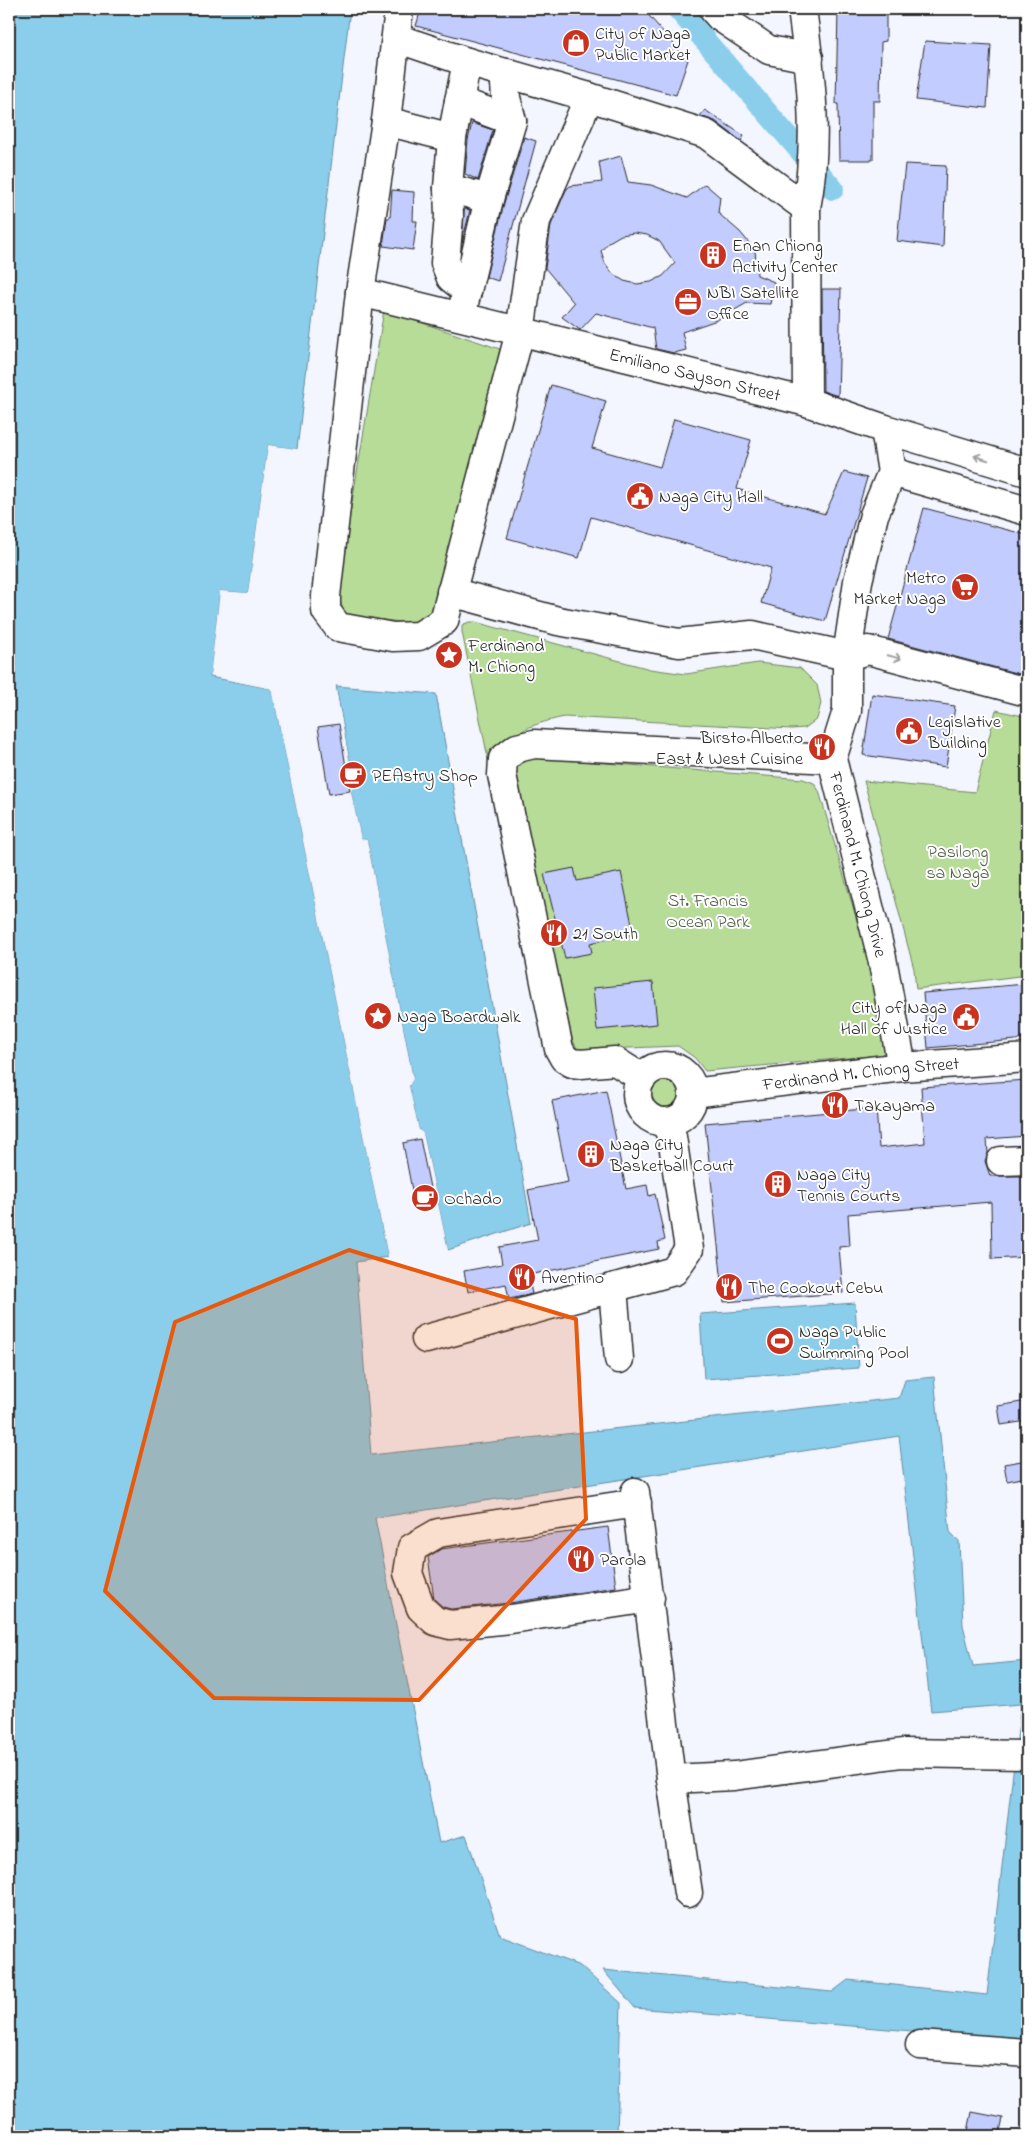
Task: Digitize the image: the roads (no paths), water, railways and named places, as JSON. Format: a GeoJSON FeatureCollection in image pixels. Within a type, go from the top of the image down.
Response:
{"type":"FeatureCollection","features":[{"type":"Feature","properties":{"kind":"street"},"geometry":{"type":"LineString","coordinates":[[399,9],[386,121],[360,292],[334,519],[326,611],[338,627],[393,637],[419,636],[444,621],[520,332],[536,221],[588,97]]}},
{"type":"Feature","properties":{"kind":"street"},"geometry":{"type":"LineString","coordinates":[[713,9],[720,17],[768,50],[809,58]]}},
{"type":"Feature","properties":{"kind":"street"},"geometry":{"type":"LineString","coordinates":[[802,9],[812,92],[813,140],[808,196],[807,402]]}},
{"type":"Feature","properties":{"kind":"street"},"geometry":{"type":"LineString","coordinates":[[396,38],[467,62],[706,134],[808,196]]}},
{"type":"Feature","properties":{"kind":"street"},"geometry":{"type":"LineString","coordinates":[[464,303],[445,263],[452,138],[467,62]]}},
{"type":"Feature","properties":{"kind":"street"},"geometry":{"type":"LineString","coordinates":[[464,303],[489,199],[512,121],[506,98],[505,84],[507,73]]}},
{"type":"Feature","properties":{"kind":"street"},"geometry":{"type":"LineString","coordinates":[[458,101],[512,121]]}},
{"type":"Feature","properties":{"kind":"street"},"geometry":{"type":"LineString","coordinates":[[386,121],[452,138]]}},
{"type":"Feature","properties":{"kind":"street"},"geometry":{"type":"LineString","coordinates":[[448,188],[489,199]]}},
{"type":"Feature","properties":{"kind":"street","name":"Emiliano Sayson Street"},"geometry":{"type":"LineString","coordinates":[[360,292],[464,303],[520,332],[807,402],[886,429],[1027,472]]}},
{"type":"Feature","properties":{"kind":"street"},"geometry":{"type":"LineString","coordinates":[[886,429],[892,472],[1027,511]]}},
{"type":"Feature","properties":{"kind":"street","name":"Ferdinand M. Chiong Drive"},"geometry":{"type":"LineString","coordinates":[[892,472],[874,515],[858,581],[848,656],[847,711],[832,759],[882,958],[902,1067]]}},
{"type":"Feature","properties":{"kind":"street"},"geometry":{"type":"LineString","coordinates":[[452,592],[558,621],[680,643],[752,635],[848,656],[868,650],[1027,692]]}},
{"type":"Feature","properties":{"kind":"street"},"geometry":{"type":"LineString","coordinates":[[642,1078],[615,1060],[581,1064],[572,1063],[564,1058],[559,1049],[502,775],[503,759],[517,748],[534,744],[832,759]]}},
{"type":"Feature","properties":{"kind":"street","name":"Ferdinand M. Chiong Street"},"geometry":{"type":"LineString","coordinates":[[693,1093],[902,1067],[1027,1058]]}},
{"type":"Feature","properties":{"kind":"street"},"geometry":{"type":"LineString","coordinates":[[655,1067],[673,1067],[688,1077],[693,1093],[688,1110],[674,1121],[665,1122],[649,1117],[638,1103],[638,1086],[642,1078],[655,1067]]}},
{"type":"Feature","properties":{"kind":"street"},"geometry":{"type":"LineString","coordinates":[[426,1339],[674,1270],[689,1249],[672,1137],[665,1122]]}},
{"type":"Feature","properties":{"kind":"street"},"geometry":{"type":"LineString","coordinates":[[613,1288],[619,1359]]}},
{"type":"Feature","properties":{"kind":"street"},"geometry":{"type":"LineString","coordinates":[[650,1598],[511,1619],[450,1625],[435,1622],[421,1608],[408,1572],[412,1548],[438,1533],[636,1498],[650,1598],[671,1779],[688,1893]]}},
{"type":"Feature","properties":{"kind":"street"},"geometry":{"type":"LineString","coordinates":[[671,1779],[734,1776],[902,1753],[1015,1754]]}},
{"type":"Feature","properties":{"kind":"street"},"geometry":{"type":"LineString","coordinates":[[920,2045],[1027,2053]]}},
{"type":"Feature","properties":{"kind":"water"},"geometry":{"type":"Polygon","coordinates":[[[9,9],[350,9],[297,449],[268,445],[248,593],[220,591],[210,677],[272,689],[388,1257],[356,1262],[371,1455],[899,1398],[905,1380],[934,1377],[950,1532],[959,1541],[963,1625],[973,1666],[1027,1661],[1027,2034],[1024,2043],[924,2032],[635,2008],[603,1970],[832,1992],[848,1980],[987,1995],[1021,1704],[931,1711],[899,1436],[375,1518],[439,1843],[466,1835],[500,1936],[580,1966],[621,2003],[617,2136],[9,2136],[9,9]]]}},
{"type":"Feature","properties":{"kind":"water"},"geometry":{"type":"Polygon","coordinates":[[[336,686],[436,694],[531,1223],[448,1250],[423,1133],[419,1130],[409,1086],[413,1078],[367,840],[361,839],[351,792],[354,786],[336,686]]]}},
{"type":"Feature","properties":{"kind":"water","name":"Naga Public Swimming Pool"},"geometry":{"type":"Polygon","coordinates":[[[855,1303],[859,1368],[704,1379],[700,1314],[855,1303]]]}},
{"type":"Feature","properties":{"kind":"waterway"},"geometry":{"type":"LineString","coordinates":[[678,9],[833,189]]}},
{"type":"Feature","properties":{"kind":"place","name":"City of Naga Public Market"},"geometry":{"type":"Point","coordinates":[576,43]}},
{"type":"Feature","properties":{"kind":"place","name":"Enan Chiong Activity Center"},"geometry":{"type":"Point","coordinates":[713,255]}},
{"type":"Feature","properties":{"kind":"place","name":"NBI Satellite Office"},"geometry":{"type":"Point","coordinates":[688,302]}},
{"type":"Feature","properties":{"kind":"place","name":"Naga City Hall"},"geometry":{"type":"Point","coordinates":[640,496]}},
{"type":"Feature","properties":{"kind":"place","name":"Metro Market Naga"},"geometry":{"type":"Point","coordinates":[965,587]}},
{"type":"Feature","properties":{"kind":"place","name":"Ferdinand M. Chiong"},"geometry":{"type":"Point","coordinates":[449,655]}},
{"type":"Feature","properties":{"kind":"place","name":"Legislative Building"},"geometry":{"type":"Point","coordinates":[909,731]}},
{"type":"Feature","properties":{"kind":"place","name":"Birsto Alberto East & West Cuisine"},"geometry":{"type":"Point","coordinates":[822,747]}},
{"type":"Feature","properties":{"kind":"place","name":"PEAstry Shop"},"geometry":{"type":"Point","coordinates":[353,775]}},
{"type":"Feature","properties":{"kind":"place","name":"21 South"},"geometry":{"type":"Point","coordinates":[554,933]}},
{"type":"Feature","properties":{"kind":"place","name":"Naga Boardwalk"},"geometry":{"type":"Point","coordinates":[378,1016]}},
{"type":"Feature","properties":{"kind":"place","name":"City of Naga Hall of Justice"},"geometry":{"type":"Point","coordinates":[966,1017]}},
{"type":"Feature","properties":{"kind":"place","name":"Takayama"},"geometry":{"type":"Point","coordinates":[835,1105]}},
{"type":"Feature","properties":{"kind":"place","name":"Naga City Basketball Court"},"geometry":{"type":"Point","coordinates":[591,1154]}},
{"type":"Feature","properties":{"kind":"place","name":"Naga City Tennis Courts"},"geometry":{"type":"Point","coordinates":[778,1184]}},
{"type":"Feature","properties":{"kind":"place","name":"Ochado"},"geometry":{"type":"Point","coordinates":[425,1198]}},
{"type":"Feature","properties":{"kind":"place","name":"Aventino"},"geometry":{"type":"Point","coordinates":[522,1277]}},
{"type":"Feature","properties":{"kind":"place","name":"The Cookout Cebu"},"geometry":{"type":"Point","coordinates":[729,1287]}},
{"type":"Feature","properties":{"kind":"place","name":"Naga Public Swimming Pool"},"geometry":{"type":"Point","coordinates":[780,1341]}},
{"type":"Feature","properties":{"kind":"place","name":"Parola"},"geometry":{"type":"Point","coordinates":[581,1559]}},
{"type":"Feature","properties":{"kind":"park label","name":"Pasilong sa Naga"},"geometry":{"type":"Point","coordinates":[958,861]}},
{"type":"Feature","properties":{"kind":"park label","name":"St. Francis Ocean Park"},"geometry":{"type":"Point","coordinates":[708,910]}}]}
